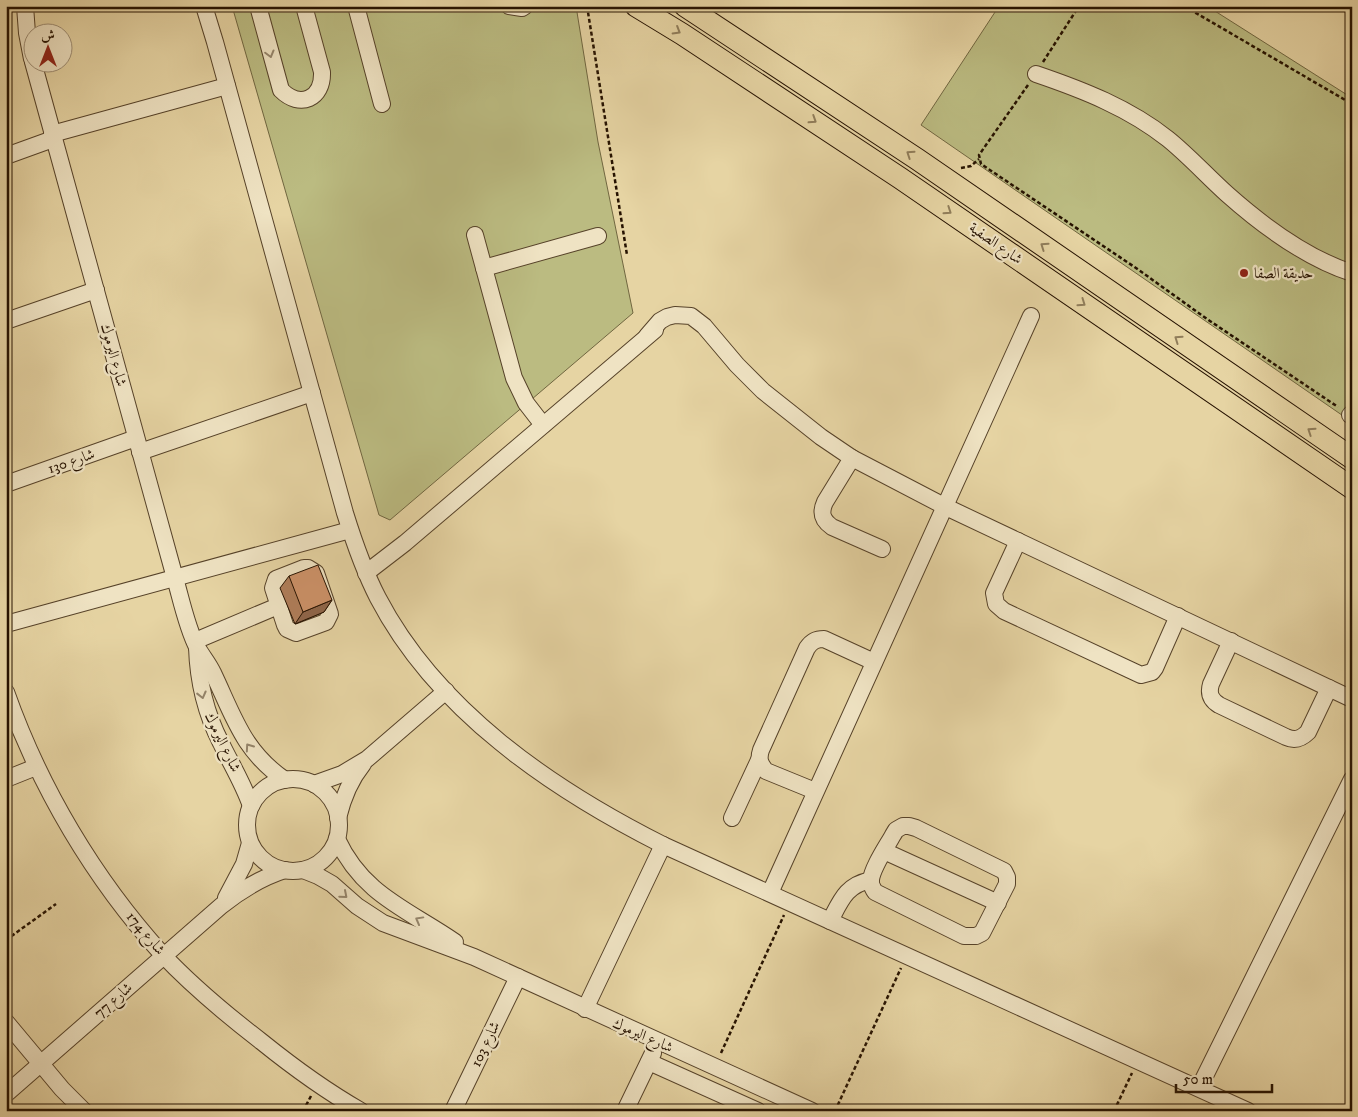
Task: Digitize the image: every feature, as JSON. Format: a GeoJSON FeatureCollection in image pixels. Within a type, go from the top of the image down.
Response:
{"type":"FeatureCollection","features":[{"type":"Feature","properties":{"kind":"main road","name":"شارع الصفية"},"geometry":{"type":"LineString","coordinates":[[636,6],[682,34],[900,178],[1352,488]]}},
{"type":"Feature","properties":{"kind":"main road","name":"شارع الصفية"},"geometry":{"type":"LineString","coordinates":[[685,6],[925,164],[1352,458]]}},
{"type":"Feature","properties":{"kind":"street","name":"شارع اليرموك"},"geometry":{"type":"LineString","coordinates":[[25,6],[26,22]]}},
{"type":"Feature","properties":{"kind":"street"},"geometry":{"type":"LineString","coordinates":[[204,6],[350,530],[378,599],[409,648],[446,691],[511,751],[547,778],[592,807],[663,845],[1248,1111]]}},
{"type":"Feature","properties":{"kind":"street"},"geometry":{"type":"LineString","coordinates":[[258,6],[281,90],[287,96],[296,100],[305,100],[320,90],[323,81],[304,6]]}},
{"type":"Feature","properties":{"kind":"street"},"geometry":{"type":"LineString","coordinates":[[356,6],[382,104]]}},
{"type":"Feature","properties":{"kind":"street"},"geometry":{"type":"LineString","coordinates":[[509,6],[525,6]]}},
{"type":"Feature","properties":{"kind":"street","name":"شارع اليرموك"},"geometry":{"type":"LineString","coordinates":[[36,72],[175,578],[196,644],[213,672],[248,745],[262,762],[284,780]]}},
{"type":"Feature","properties":{"kind":"street"},"geometry":{"type":"LineString","coordinates":[[1036,74],[1095,96],[1144,122],[1189,157],[1226,193],[1263,224],[1304,250],[1352,273]]}},
{"type":"Feature","properties":{"kind":"street"},"geometry":{"type":"LineString","coordinates":[[6,156],[53,136],[227,86]]}},
{"type":"Feature","properties":{"kind":"street"},"geometry":{"type":"LineString","coordinates":[[475,236],[514,378],[526,403],[543,425]]}},
{"type":"Feature","properties":{"kind":"street"},"geometry":{"type":"LineString","coordinates":[[484,268],[598,236]]}},
{"type":"Feature","properties":{"kind":"street"},"geometry":{"type":"LineString","coordinates":[[6,321],[96,290]]}},
{"type":"Feature","properties":{"kind":"street"},"geometry":{"type":"LineString","coordinates":[[366,573],[405,543],[647,336],[660,321],[675,315],[691,316],[704,326],[763,391],[821,437],[852,458],[946,507],[1352,699]]}},
{"type":"Feature","properties":{"kind":"street"},"geometry":{"type":"LineString","coordinates":[[770,893],[1032,316]]}},
{"type":"Feature","properties":{"kind":"street","name":"شارع 130"},"geometry":{"type":"LineString","coordinates":[[6,484],[312,393]]}},
{"type":"Feature","properties":{"kind":"street"},"geometry":{"type":"LineString","coordinates":[[852,458],[825,502],[822,516],[826,523],[832,527],[882,549]]}},
{"type":"Feature","properties":{"kind":"street"},"geometry":{"type":"LineString","coordinates":[[6,624],[350,530]]}},
{"type":"Feature","properties":{"kind":"street"},"geometry":{"type":"LineString","coordinates":[[1018,540],[994,593],[996,604],[1004,611],[1141,675],[1152,672],[1155,668],[1178,616]]}},
{"type":"Feature","properties":{"kind":"street"},"geometry":{"type":"LineString","coordinates":[[196,644],[278,606]]}},
{"type":"Feature","properties":{"kind":"street"},"geometry":{"type":"LineString","coordinates":[[732,818],[811,642],[824,639],[874,662]]}},
{"type":"Feature","properties":{"kind":"street"},"geometry":{"type":"LineString","coordinates":[[1231,641],[1210,684],[1210,696],[1219,706],[1292,739],[1304,736],[1308,732],[1329,688]]}},
{"type":"Feature","properties":{"kind":"street","name":"شارع اليرموك"},"geometry":{"type":"LineString","coordinates":[[196,644],[198,676],[204,701],[220,741],[243,784],[251,806]]}},
{"type":"Feature","properties":{"kind":"street"},"geometry":{"type":"LineString","coordinates":[[338,818],[348,786],[356,772],[367,759],[446,691]]}},
{"type":"Feature","properties":{"kind":"street","name":"شارع 174"},"geometry":{"type":"LineString","coordinates":[[6,692],[36,767],[62,816],[125,909],[164,956],[200,990],[258,1039],[318,1084],[361,1111]]}},
{"type":"Feature","properties":{"kind":"street"},"geometry":{"type":"LineString","coordinates":[[314,784],[342,774],[367,759]]}},
{"type":"Feature","properties":{"kind":"street"},"geometry":{"type":"LineString","coordinates":[[759,760],[766,771],[815,791]]}},
{"type":"Feature","properties":{"kind":"street"},"geometry":{"type":"LineString","coordinates":[[6,778],[36,767]]}},
{"type":"Feature","properties":{"kind":"street"},"geometry":{"type":"LineString","coordinates":[[295,779],[314,784],[323,790],[336,807],[339,828],[337,839],[327,856],[312,867],[303,870],[285,870],[274,867],[256,853],[250,843],[247,831],[247,818],[251,806],[256,796],[264,788],[274,783],[295,779]]}},
{"type":"Feature","properties":{"kind":"street"},"geometry":{"type":"LineString","coordinates":[[1199,1088],[1352,779]]}},
{"type":"Feature","properties":{"kind":"street"},"geometry":{"type":"LineString","coordinates":[[903,826],[910,826],[1004,871],[1007,877],[1007,884],[982,933],[970,937],[964,936],[880,896],[871,886],[871,880],[896,830],[903,826]]}},
{"type":"Feature","properties":{"kind":"street","name":"شارع اليرموك"},"geometry":{"type":"LineString","coordinates":[[337,839],[354,870],[367,883],[407,914],[445,935],[474,957]]}},
{"type":"Feature","properties":{"kind":"street","name":"شارع 77"},"geometry":{"type":"LineString","coordinates":[[221,906],[244,864],[250,843]]}},
{"type":"Feature","properties":{"kind":"street"},"geometry":{"type":"LineString","coordinates":[[585,1009],[663,845]]}},
{"type":"Feature","properties":{"kind":"street"},"geometry":{"type":"LineString","coordinates":[[884,851],[998,904]]}},
{"type":"Feature","properties":{"kind":"street","name":"شارع 77"},"geometry":{"type":"LineString","coordinates":[[6,1094],[221,906],[251,884],[285,870]]}},
{"type":"Feature","properties":{"kind":"street","name":"شارع اليرموك"},"geometry":{"type":"LineString","coordinates":[[303,870],[332,884],[357,906],[383,923],[474,957],[812,1111]]}},
{"type":"Feature","properties":{"kind":"street"},"geometry":{"type":"LineString","coordinates":[[830,921],[849,889],[871,880]]}},
{"type":"Feature","properties":{"kind":"street","name":"شارع 103"},"geometry":{"type":"LineString","coordinates":[[453,1111],[518,977]]}},
{"type":"Feature","properties":{"kind":"street"},"geometry":{"type":"LineString","coordinates":[[6,1022],[40,1064],[84,1111]]}},
{"type":"Feature","properties":{"kind":"street"},"geometry":{"type":"LineString","coordinates":[[625,1111],[659,1042]]}},
{"type":"Feature","properties":{"kind":"street"},"geometry":{"type":"LineString","coordinates":[[648,1062],[758,1111]]}},
{"type":"Feature","properties":{"kind":"path"},"geometry":{"type":"LineString","coordinates":[[587,6],[627,255]]}},
{"type":"Feature","properties":{"kind":"path"},"geometry":{"type":"LineString","coordinates":[[1184,6],[1352,104]]}},
{"type":"Feature","properties":{"kind":"path"},"geometry":{"type":"LineString","coordinates":[[983,166],[1136,268],[1207,319],[1351,414]]}},
{"type":"Feature","properties":{"kind":"path"},"geometry":{"type":"LineString","coordinates":[[715,1067],[789,902]]}},
{"type":"Feature","properties":{"kind":"path"},"geometry":{"type":"LineString","coordinates":[[6,940],[56,904]]}},
{"type":"Feature","properties":{"kind":"path"},"geometry":{"type":"LineString","coordinates":[[834,1111],[907,956]]}},
{"type":"Feature","properties":{"kind":"path"},"geometry":{"type":"LineString","coordinates":[[1114,1111],[1137,1060]]}},
{"type":"Feature","properties":{"kind":"green space"},"geometry":{"type":"Polygon","coordinates":[[[232,6],[576,6],[598,142],[633,313],[390,520],[379,515],[232,6]]]}},
{"type":"Feature","properties":{"kind":"green space","name":"حديقة الصفا"},"geometry":{"type":"Polygon","coordinates":[[[999,6],[1207,6],[1352,98],[1352,422],[921,125],[999,6]]]}},
{"type":"Feature","properties":{"kind":"building"},"geometry":{"type":"Polygon","coordinates":[[[318,565],[332,600],[303,612],[289,576],[318,565]]]}},
{"type":"Feature","properties":{"kind":"place","name":"حديقة الصفا"},"geometry":{"type":"Point","coordinates":[1244,273]}}]}
